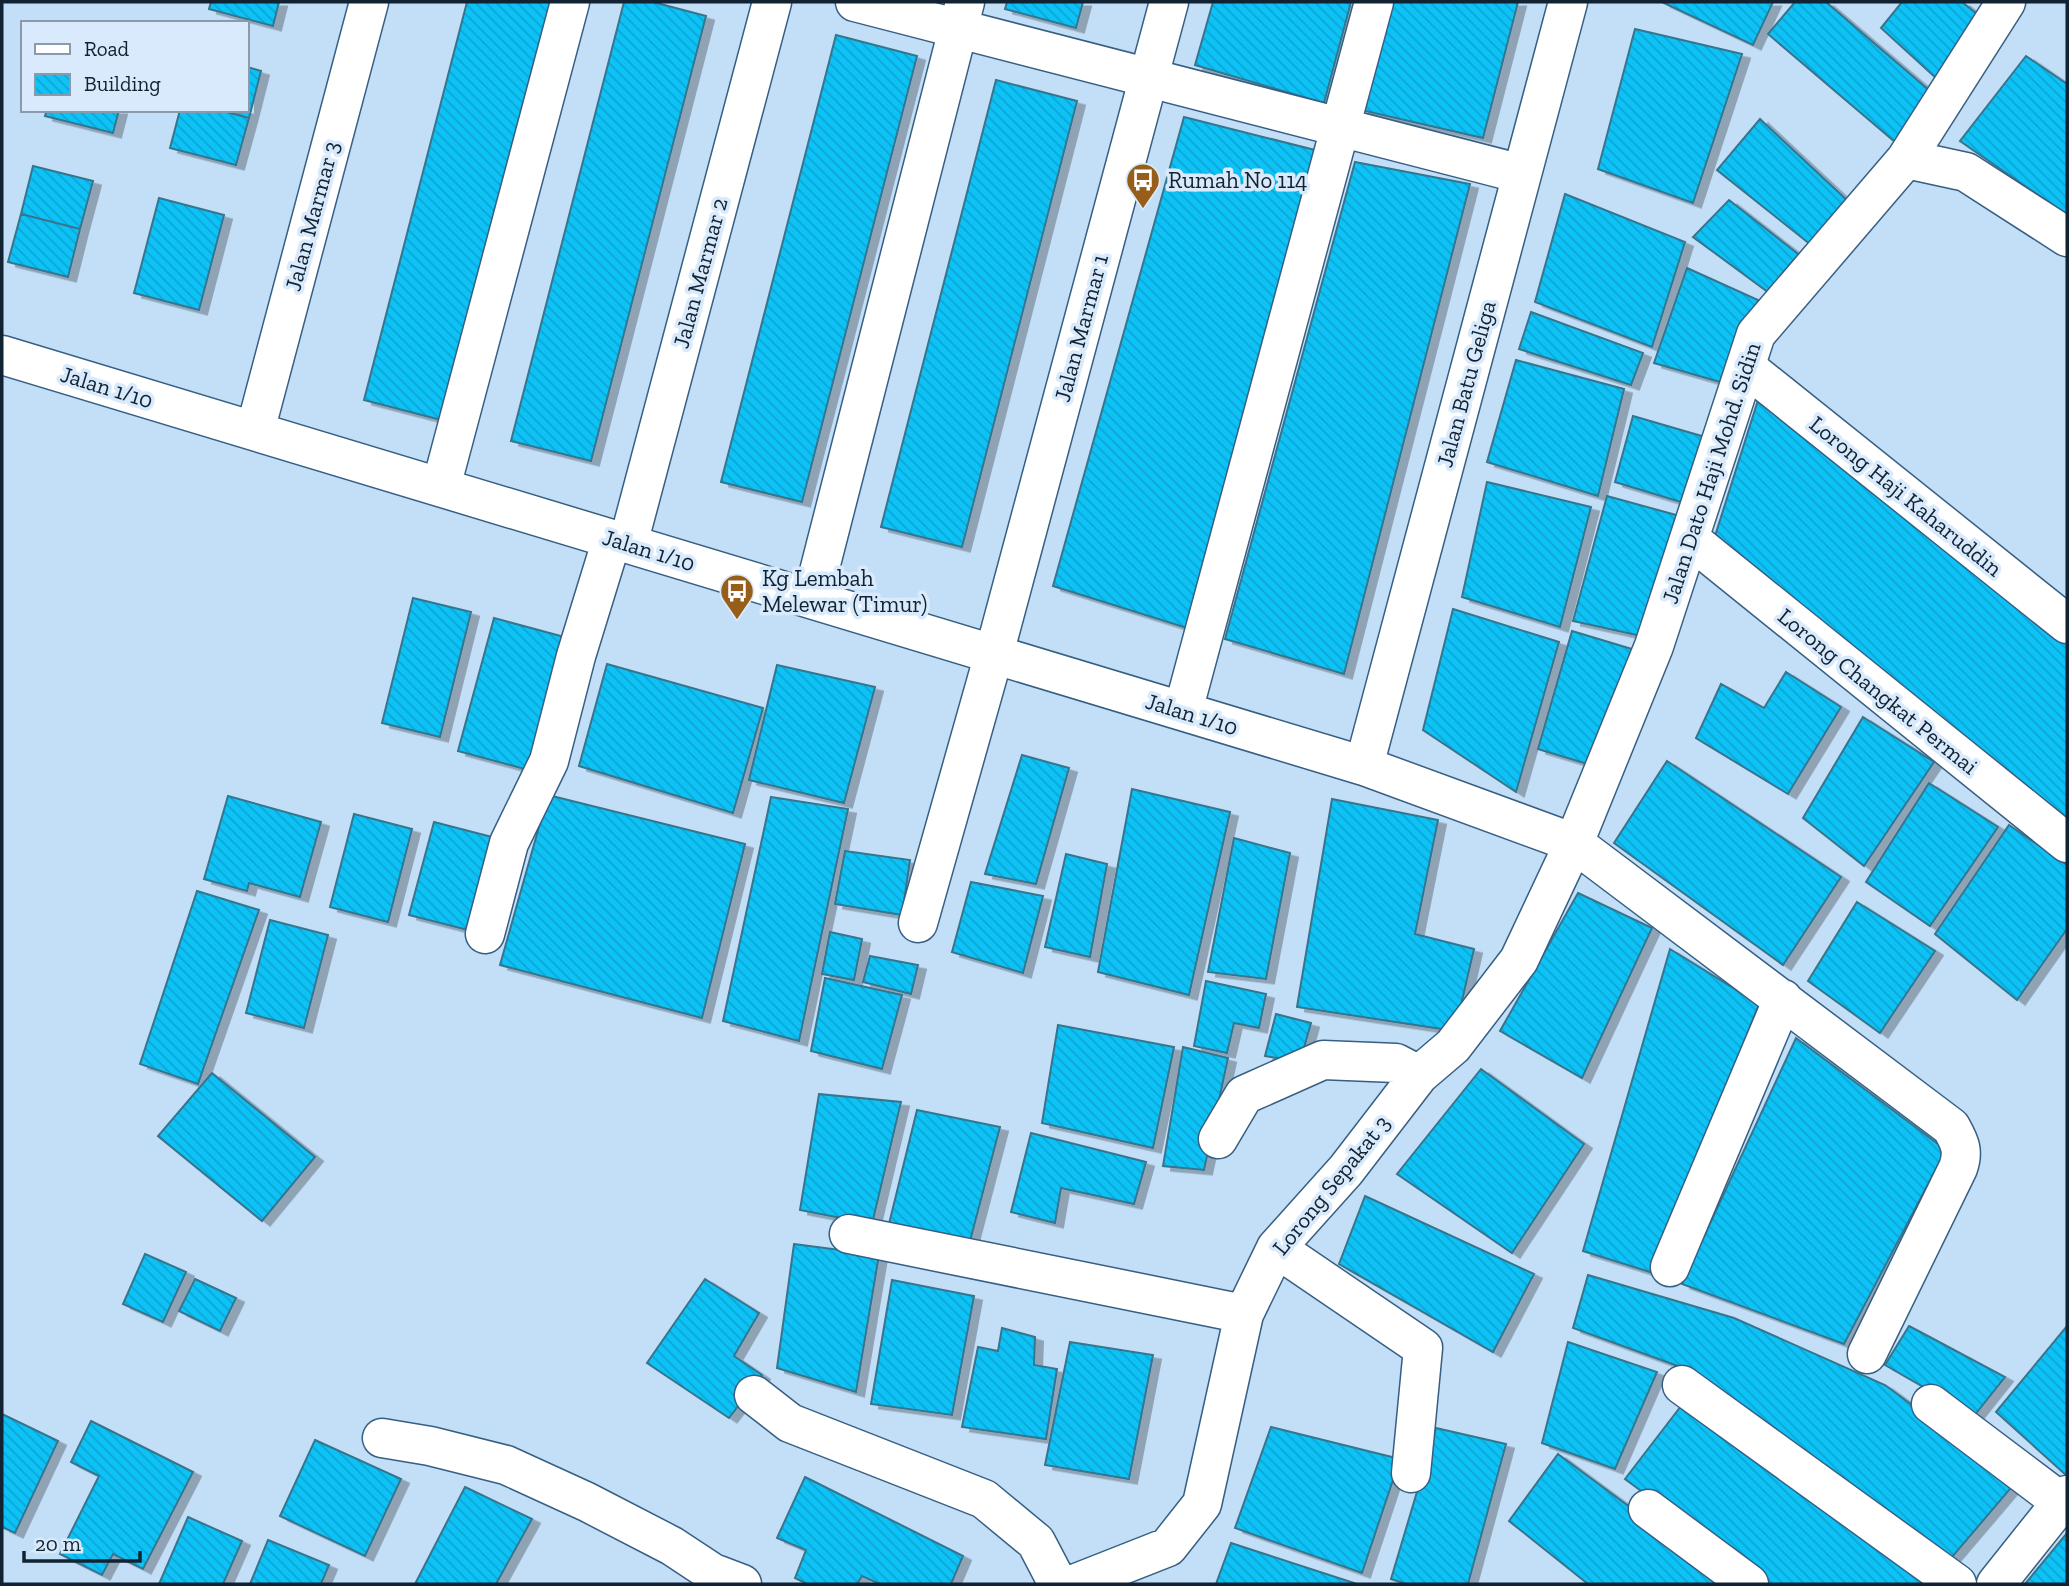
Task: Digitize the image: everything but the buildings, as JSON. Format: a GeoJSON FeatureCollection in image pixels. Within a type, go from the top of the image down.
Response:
{"type":"FeatureCollection","features":[{"type":"Feature","properties":{"kind":"street","name":"Jalan Marmar 3"},"geometry":{"type":"LineString","coordinates":[[255,431],[369,2]]}},
{"type":"Feature","properties":{"kind":"street"},"geometry":{"type":"LineString","coordinates":[[441,488],[570,2]]}},
{"type":"Feature","properties":{"kind":"street","name":"Jalan Marmar 2"},"geometry":{"type":"LineString","coordinates":[[485,934],[509,843],[549,761],[576,656],[620,542],[772,2]]}},
{"type":"Feature","properties":{"kind":"street"},"geometry":{"type":"LineString","coordinates":[[855,2],[962,15],[1148,78],[1522,174]]}},
{"type":"Feature","properties":{"kind":"street","name":"Jalan Marmar 1"},"geometry":{"type":"LineString","coordinates":[[918,923],[994,654],[1169,2]]}},
{"type":"Feature","properties":{"kind":"street"},"geometry":{"type":"LineString","coordinates":[[1183,711],[1374,2]]}},
{"type":"Feature","properties":{"kind":"street","name":"Jalan Batu Geliga"},"geometry":{"type":"LineString","coordinates":[[1364,766],[1568,2]]}},
{"type":"Feature","properties":{"kind":"street","name":"Jalan Dato Haji Mohd. Sidin"},"geometry":{"type":"LineString","coordinates":[[1574,843],[1654,646],[1756,334],[1906,159],[2006,2]]}},
{"type":"Feature","properties":{"kind":"street"},"geometry":{"type":"LineString","coordinates":[[812,599],[962,15]]}},
{"type":"Feature","properties":{"kind":"street"},"geometry":{"type":"LineString","coordinates":[[1906,159],[1966,172],[2067,237]]}},
{"type":"Feature","properties":{"kind":"street","name":"Jalan 1/10"},"geometry":{"type":"LineString","coordinates":[[2,355],[1364,766],[1574,843],[1951,1127],[1961,1144],[1963,1155],[1958,1168],[1867,1354]]}},
{"type":"Feature","properties":{"kind":"street","name":"Lorong Haji Kaharuddin"},"geometry":{"type":"LineString","coordinates":[[1746,367],[2067,624]]}},
{"type":"Feature","properties":{"kind":"street","name":"Lorong Changkat Permai"},"geometry":{"type":"LineString","coordinates":[[1689,539],[2067,843]]}},
{"type":"Feature","properties":{"kind":"street","name":"Lorong Sepakat 3"},"geometry":{"type":"LineString","coordinates":[[1074,1584],[1115,1576],[1168,1547],[1202,1504],[1244,1314],[1276,1248],[1346,1170],[1419,1075],[1453,1046],[1519,960],[1574,843]]}},
{"type":"Feature","properties":{"kind":"street"},"geometry":{"type":"LineString","coordinates":[[1670,1267],[1783,999]]}},
{"type":"Feature","properties":{"kind":"street"},"geometry":{"type":"LineString","coordinates":[[1218,1139],[1244,1095],[1323,1059],[1396,1063],[1419,1075]]}},
{"type":"Feature","properties":{"kind":"street"},"geometry":{"type":"LineString","coordinates":[[849,1234],[1244,1314]]}},
{"type":"Feature","properties":{"kind":"street"},"geometry":{"type":"LineString","coordinates":[[1276,1248],[1423,1348],[1411,1473]]}},
{"type":"Feature","properties":{"kind":"street"},"geometry":{"type":"LineString","coordinates":[[1682,1385],[1957,1584]]}},
{"type":"Feature","properties":{"kind":"street"},"geometry":{"type":"LineString","coordinates":[[754,1395],[790,1423],[984,1499],[1037,1542],[1058,1584]]}},
{"type":"Feature","properties":{"kind":"street"},"geometry":{"type":"LineString","coordinates":[[1931,1404],[2064,1498],[1996,1584]]}},
{"type":"Feature","properties":{"kind":"street"},"geometry":{"type":"LineString","coordinates":[[382,1438],[430,1446],[506,1465],[587,1502],[672,1546],[713,1573],[743,1584]]}},
{"type":"Feature","properties":{"kind":"street"},"geometry":{"type":"LineString","coordinates":[[1648,1509],[1749,1584]]}},
{"type":"Feature","properties":{"kind":"place","name":"Rumah No 114"},"geometry":{"type":"Point","coordinates":[1143,210]}},
{"type":"Feature","properties":{"kind":"place","name":"Kg Lembah Melewar (Timur)"},"geometry":{"type":"Point","coordinates":[737,621]}}]}
